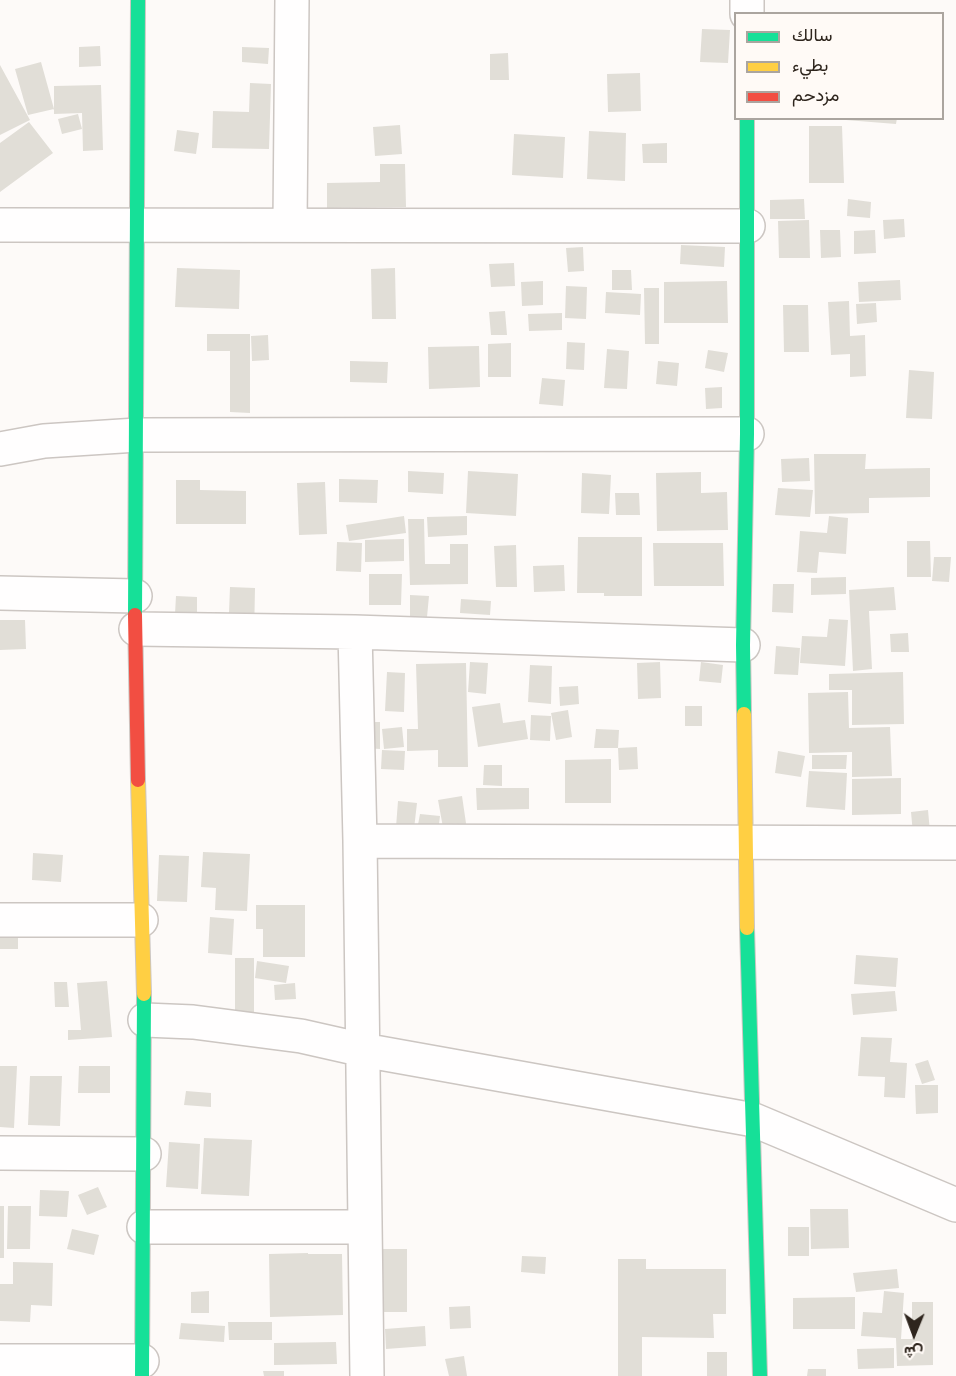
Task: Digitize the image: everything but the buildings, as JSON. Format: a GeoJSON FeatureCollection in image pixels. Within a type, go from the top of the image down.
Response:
{"type":"FeatureCollection","features":[{"type":"Feature","properties":{"kind":"street"},"geometry":{"type":"LineString","coordinates":[[0,1360],[142,1369],[145,1020],[135,596],[138,0]]}},
{"type":"Feature","properties":{"kind":"street"},"geometry":{"type":"LineString","coordinates":[[290,224],[292,0]]}},
{"type":"Feature","properties":{"kind":"street"},"geometry":{"type":"LineString","coordinates":[[747,120],[745,844],[759,1376]]}},
{"type":"Feature","properties":{"kind":"street"},"geometry":{"type":"LineString","coordinates":[[0,225],[748,226]]}},
{"type":"Feature","properties":{"kind":"street"},"geometry":{"type":"LineString","coordinates":[[0,449],[44,441],[137,435],[747,434]]}},
{"type":"Feature","properties":{"kind":"street"},"geometry":{"type":"LineString","coordinates":[[0,593],[135,596]]}},
{"type":"Feature","properties":{"kind":"street"},"geometry":{"type":"LineString","coordinates":[[136,629],[355,632],[744,645]]}},
{"type":"Feature","properties":{"kind":"street"},"geometry":{"type":"LineString","coordinates":[[355,632],[367,1376]]}},
{"type":"Feature","properties":{"kind":"street"},"geometry":{"type":"LineString","coordinates":[[360,841],[956,843]]}},
{"type":"Feature","properties":{"kind":"street"},"geometry":{"type":"LineString","coordinates":[[0,920],[141,920]]}},
{"type":"Feature","properties":{"kind":"street"},"geometry":{"type":"LineString","coordinates":[[145,1020],[193,1022],[301,1036],[363,1050],[754,1120],[956,1206]]}},
{"type":"Feature","properties":{"kind":"street"},"geometry":{"type":"LineString","coordinates":[[0,1153],[144,1154]]}},
{"type":"Feature","properties":{"kind":"street"},"geometry":{"type":"LineString","coordinates":[[144,1227],[365,1227]]}},
{"type":"Feature","properties":{"kind":"traffic: fast"},"geometry":{"type":"LineString","coordinates":[[135,615],[138,0]]}},
{"type":"Feature","properties":{"kind":"traffic: fast"},"geometry":{"type":"LineString","coordinates":[[744,714],[747,120]]}},
{"type":"Feature","properties":{"kind":"traffic: fast"},"geometry":{"type":"LineString","coordinates":[[747,928],[760,1376]]}},
{"type":"Feature","properties":{"kind":"traffic: fast"},"geometry":{"type":"LineString","coordinates":[[142,1376],[144,994]]}},
{"type":"Feature","properties":{"kind":"traffic: slow"},"geometry":{"type":"LineString","coordinates":[[744,714],[747,928]]}},
{"type":"Feature","properties":{"kind":"traffic: slow"},"geometry":{"type":"LineString","coordinates":[[138,780],[144,994]]}},
{"type":"Feature","properties":{"kind":"traffic: jam"},"geometry":{"type":"LineString","coordinates":[[135,615],[138,780]]}}]}
